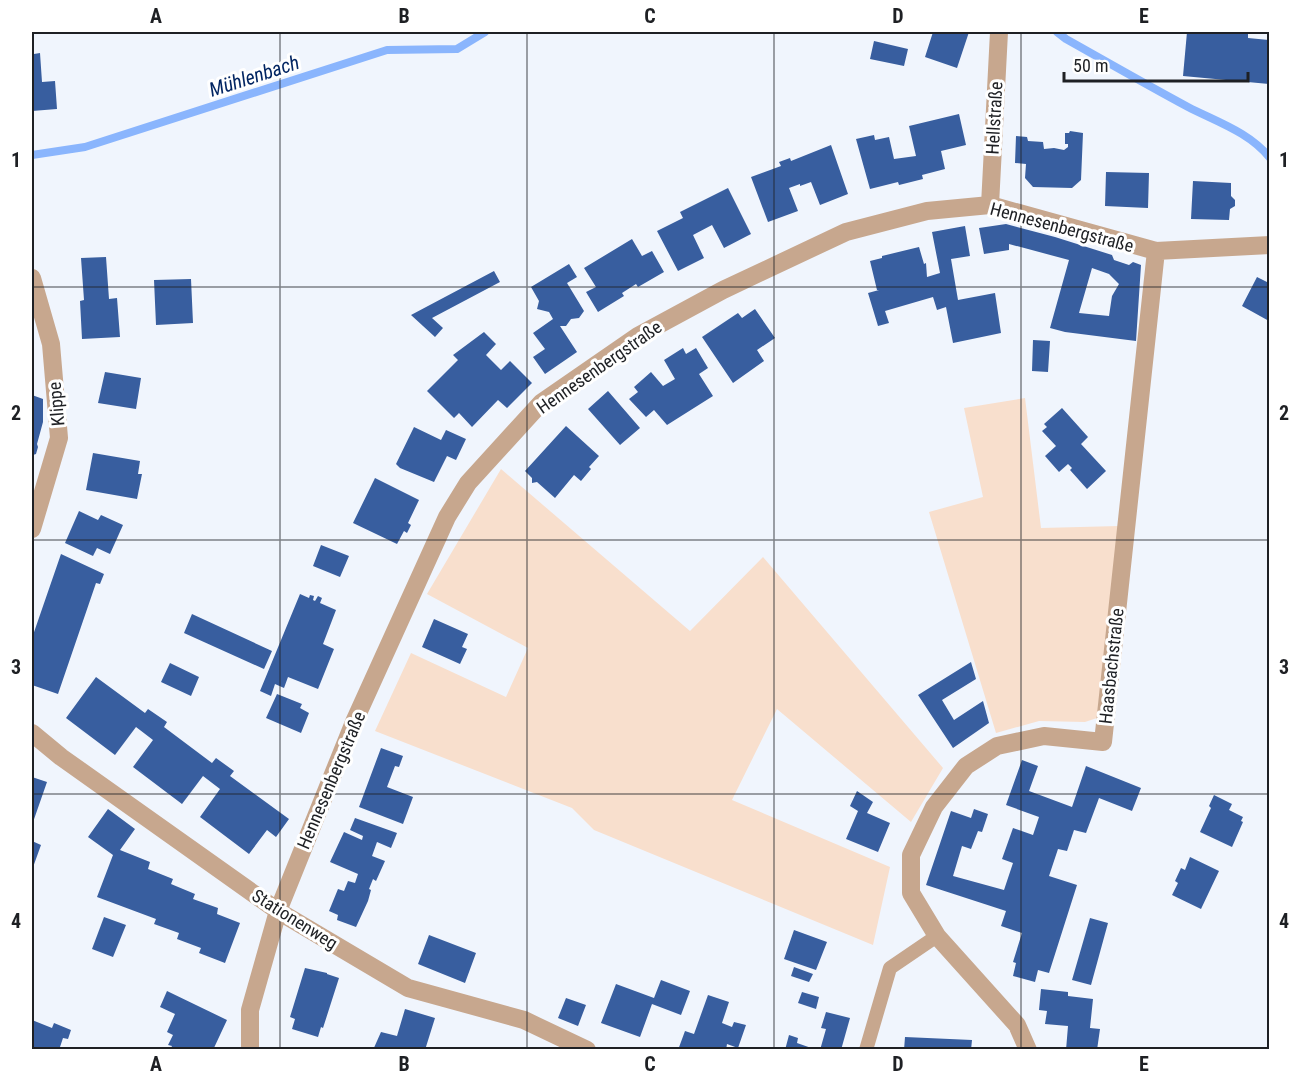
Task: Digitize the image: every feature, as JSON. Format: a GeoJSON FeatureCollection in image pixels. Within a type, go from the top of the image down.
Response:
{"type":"FeatureCollection","features":[{"type":"Feature","properties":{"kind":"street","name":"Hellstraße"},"geometry":{"type":"LineString","coordinates":[[990,205],[999,32]]}},
{"type":"Feature","properties":{"kind":"street","name":"Hennesenbergstraße"},"geometry":{"type":"LineString","coordinates":[[250,1050],[250,1010],[278,910],[346,741],[447,517],[468,483],[541,403],[638,336],[723,290],[846,232],[927,211],[990,205],[1156,251],[1269,246]]}},
{"type":"Feature","properties":{"kind":"street","name":"Haasbachstraße"},"geometry":{"type":"LineString","coordinates":[[1028,1050],[1017,1025],[937,936],[911,893],[911,855],[934,807],[966,766],[997,746],[1044,736],[1103,742],[1156,251]]}},
{"type":"Feature","properties":{"kind":"street","name":"Klippe"},"geometry":{"type":"LineString","coordinates":[[32,278],[51,344],[59,438],[32,529]]}},
{"type":"Feature","properties":{"kind":"street","name":"Stationenweg"},"geometry":{"type":"LineString","coordinates":[[32,733],[61,758],[278,910],[408,988],[524,1020],[587,1050]]}},
{"type":"Feature","properties":{"kind":"lane"},"geometry":{"type":"LineString","coordinates":[[866,1050],[890,968],[937,936]]}},
{"type":"Feature","properties":{"kind":"shaded area"},"geometry":{"type":"Polygon","coordinates":[[[1025,398],[1041,528],[1119,526],[1097,718],[1085,722],[1039,721],[996,733],[929,512],[983,497],[964,408],[1025,398]]]}},
{"type":"Feature","properties":{"kind":"shaded area"},"geometry":{"type":"Polygon","coordinates":[[[501,469],[690,631],[763,557],[943,768],[911,822],[777,709],[732,800],[890,867],[873,945],[594,830],[572,808],[375,731],[411,653],[506,697],[528,648],[427,594],[501,469]]]}},
{"type":"Feature","properties":{"kind":"building"},"geometry":{"type":"Polygon","coordinates":[[[933,32],[969,32],[957,68],[925,57],[933,32]]]}},
{"type":"Feature","properties":{"kind":"building"},"geometry":{"type":"Polygon","coordinates":[[[1187,32],[1248,32],[1248,38],[1269,40],[1269,84],[1183,76],[1187,32]]]}},
{"type":"Feature","properties":{"kind":"building"},"geometry":{"type":"Polygon","coordinates":[[[32,41],[34,54],[40,53],[42,82],[55,81],[57,109],[32,111],[32,41]]]}},
{"type":"Feature","properties":{"kind":"building"},"geometry":{"type":"Polygon","coordinates":[[[874,41],[908,49],[904,66],[870,59],[874,41]]]}},
{"type":"Feature","properties":{"kind":"building"},"geometry":{"type":"Polygon","coordinates":[[[959,114],[966,145],[941,151],[945,169],[922,175],[923,179],[870,189],[856,139],[874,135],[875,140],[889,137],[894,159],[916,156],[909,126],[959,114]]]}},
{"type":"Feature","properties":{"kind":"building"},"geometry":{"type":"Polygon","coordinates":[[[1070,131],[1083,133],[1081,180],[1072,188],[1033,187],[1025,178],[1026,164],[1015,163],[1016,136],[1027,137],[1028,141],[1043,142],[1044,149],[1064,150],[1068,147],[1068,144],[1065,144],[1065,133],[1070,131]]]}},
{"type":"Feature","properties":{"kind":"building"},"geometry":{"type":"Polygon","coordinates":[[[831,145],[848,194],[820,205],[811,182],[800,186],[800,184],[789,188],[798,211],[768,222],[751,177],[781,166],[779,162],[790,158],[791,161],[831,145]]]}},
{"type":"Feature","properties":{"kind":"building"},"geometry":{"type":"Polygon","coordinates":[[[1106,172],[1149,173],[1148,208],[1105,206],[1106,172]]]}},
{"type":"Feature","properties":{"kind":"building"},"geometry":{"type":"Polygon","coordinates":[[[1193,181],[1231,183],[1231,196],[1235,200],[1235,206],[1230,209],[1229,220],[1191,219],[1193,181]]]}},
{"type":"Feature","properties":{"kind":"building"},"geometry":{"type":"Polygon","coordinates":[[[728,188],[751,234],[724,248],[712,225],[693,235],[704,258],[678,271],[657,231],[683,218],[680,212],[728,188]]]}},
{"type":"Feature","properties":{"kind":"building"},"geometry":{"type":"Polygon","coordinates":[[[1006,224],[1112,255],[1114,260],[1129,265],[1133,262],[1141,265],[1136,341],[1050,328],[1069,260],[1009,244],[1009,250],[984,254],[979,228],[1006,224]],[[1092,268],[1079,313],[1109,316],[1112,296],[1119,284],[1109,274],[1092,268]]]}},
{"type":"Feature","properties":{"kind":"building"},"geometry":{"type":"Polygon","coordinates":[[[965,226],[970,256],[951,259],[958,300],[995,293],[1001,333],[953,343],[946,307],[937,310],[933,297],[885,311],[889,323],[878,326],[868,293],[879,290],[877,290],[870,261],[919,247],[924,264],[926,263],[927,277],[940,273],[932,232],[965,226]]]}},
{"type":"Feature","properties":{"kind":"building"},"geometry":{"type":"Polygon","coordinates":[[[632,239],[642,256],[652,251],[664,272],[638,287],[636,284],[622,293],[624,296],[598,312],[586,292],[596,287],[584,268],[632,239]]]}},
{"type":"Feature","properties":{"kind":"building"},"geometry":{"type":"Polygon","coordinates":[[[106,257],[109,299],[117,298],[120,337],[82,339],[80,301],[84,300],[81,258],[106,257]]]}},
{"type":"Feature","properties":{"kind":"building"},"geometry":{"type":"Polygon","coordinates":[[[569,264],[577,277],[567,283],[584,311],[579,318],[571,319],[566,326],[560,326],[577,352],[545,374],[533,357],[545,349],[533,333],[553,319],[549,312],[537,309],[539,301],[531,287],[569,264]]]}},
{"type":"Feature","properties":{"kind":"building"},"geometry":{"type":"Polygon","coordinates":[[[494,271],[500,282],[432,318],[443,328],[435,337],[411,315],[494,271]]]}},
{"type":"Feature","properties":{"kind":"building"},"geometry":{"type":"Polygon","coordinates":[[[1257,277],[1269,283],[1269,321],[1242,306],[1257,277]]]}},
{"type":"Feature","properties":{"kind":"building"},"geometry":{"type":"Polygon","coordinates":[[[191,279],[193,323],[156,325],[154,280],[191,279]]]}},
{"type":"Feature","properties":{"kind":"building"},"geometry":{"type":"Polygon","coordinates":[[[755,309],[775,338],[757,350],[764,361],[733,383],[702,337],[738,313],[742,318],[755,309]]]}},
{"type":"Feature","properties":{"kind":"building"},"geometry":{"type":"Polygon","coordinates":[[[484,332],[496,344],[486,355],[501,370],[510,361],[532,383],[507,408],[498,400],[472,427],[459,413],[454,418],[427,391],[458,360],[453,355],[484,332]]]}},
{"type":"Feature","properties":{"kind":"building"},"geometry":{"type":"Polygon","coordinates":[[[1033,340],[1050,341],[1048,372],[1032,371],[1033,340]]]}},
{"type":"Feature","properties":{"kind":"building"},"geometry":{"type":"Polygon","coordinates":[[[683,348],[686,354],[696,348],[708,368],[699,374],[713,396],[667,425],[654,410],[646,417],[629,399],[638,392],[634,387],[651,372],[663,386],[675,379],[664,360],[683,348]]]}},
{"type":"Feature","properties":{"kind":"building"},"geometry":{"type":"Polygon","coordinates":[[[105,372],[141,378],[136,409],[98,403],[105,372]]]}},
{"type":"Feature","properties":{"kind":"building"},"geometry":{"type":"Polygon","coordinates":[[[608,391],[640,428],[620,445],[588,409],[608,391]]]}},
{"type":"Feature","properties":{"kind":"building"},"geometry":{"type":"Polygon","coordinates":[[[32,395],[43,399],[43,422],[36,454],[33,455],[32,460],[32,395]]]}},
{"type":"Feature","properties":{"kind":"building"},"geometry":{"type":"Polygon","coordinates":[[[1062,408],[1088,437],[1081,444],[1106,471],[1087,489],[1070,470],[1072,468],[1068,464],[1059,472],[1045,456],[1056,446],[1042,431],[1047,427],[1044,424],[1062,408]]]}},
{"type":"Feature","properties":{"kind":"building"},"geometry":{"type":"Polygon","coordinates":[[[566,426],[599,456],[581,481],[574,475],[555,498],[537,482],[532,483],[532,478],[525,471],[566,426]]]}},
{"type":"Feature","properties":{"kind":"building"},"geometry":{"type":"Polygon","coordinates":[[[414,427],[441,440],[446,430],[466,439],[456,460],[447,456],[434,482],[400,468],[396,464],[414,427]]]}},
{"type":"Feature","properties":{"kind":"building"},"geometry":{"type":"Polygon","coordinates":[[[93,453],[140,461],[138,474],[142,474],[137,499],[86,490],[93,453]]]}},
{"type":"Feature","properties":{"kind":"building"},"geometry":{"type":"Polygon","coordinates":[[[375,478],[419,500],[408,523],[411,525],[407,533],[404,531],[397,544],[353,523],[375,478]]]}},
{"type":"Feature","properties":{"kind":"building"},"geometry":{"type":"Polygon","coordinates":[[[79,511],[98,520],[101,515],[123,525],[110,554],[97,548],[93,556],[65,543],[79,511]]]}},
{"type":"Feature","properties":{"kind":"building"},"geometry":{"type":"Polygon","coordinates":[[[321,545],[349,556],[340,577],[313,566],[321,545]]]}},
{"type":"Feature","properties":{"kind":"building"},"geometry":{"type":"Polygon","coordinates":[[[61,554],[104,574],[100,584],[96,583],[58,694],[32,685],[32,638],[61,554]]]}},
{"type":"Feature","properties":{"kind":"building"},"geometry":{"type":"Polygon","coordinates":[[[300,594],[309,598],[310,595],[314,596],[315,601],[318,596],[322,598],[320,603],[336,610],[323,644],[334,649],[318,689],[288,677],[284,688],[275,684],[271,696],[260,691],[300,594]]]}},
{"type":"Feature","properties":{"kind":"building"},"geometry":{"type":"Polygon","coordinates":[[[192,614],[272,651],[264,669],[184,633],[192,614]]]}},
{"type":"Feature","properties":{"kind":"building"},"geometry":{"type":"Polygon","coordinates":[[[434,619],[468,634],[462,647],[467,649],[460,664],[422,647],[434,619]]]}},
{"type":"Feature","properties":{"kind":"building"},"geometry":{"type":"Polygon","coordinates":[[[971,662],[976,679],[942,700],[954,720],[983,701],[989,723],[953,748],[918,695],[971,662]]]}},
{"type":"Feature","properties":{"kind":"building"},"geometry":{"type":"Polygon","coordinates":[[[170,663],[199,677],[191,696],[161,682],[170,663]]]}},
{"type":"Feature","properties":{"kind":"building"},"geometry":{"type":"Polygon","coordinates":[[[96,677],[145,713],[148,709],[167,722],[164,727],[212,763],[216,758],[234,771],[230,776],[289,819],[276,837],[267,830],[249,854],[200,817],[220,789],[203,776],[182,804],[133,767],[153,740],[136,727],[115,755],[66,718],[96,677]]]}},
{"type":"Feature","properties":{"kind":"building"},"geometry":{"type":"Polygon","coordinates":[[[277,694],[302,704],[300,708],[309,713],[301,733],[266,718],[277,694]]]}},
{"type":"Feature","properties":{"kind":"building"},"geometry":{"type":"Polygon","coordinates":[[[381,748],[403,756],[399,767],[395,766],[387,787],[413,797],[403,824],[359,807],[381,748]]]}},
{"type":"Feature","properties":{"kind":"building"},"geometry":{"type":"Polygon","coordinates":[[[1022,760],[1038,766],[1029,791],[1072,807],[1086,766],[1141,788],[1132,811],[1099,798],[1086,833],[1074,830],[1067,851],[1058,849],[1049,876],[1077,885],[1049,973],[1038,970],[1035,982],[1013,976],[1016,963],[1013,962],[1022,933],[1001,926],[1006,911],[926,885],[951,811],[971,818],[974,809],[988,814],[982,832],[978,831],[971,849],[962,846],[953,876],[1004,890],[1013,863],[1002,859],[1013,828],[1033,835],[1039,817],[1006,805],[1022,760]]]}},
{"type":"Feature","properties":{"kind":"building"},"geometry":{"type":"Polygon","coordinates":[[[32,777],[47,782],[32,825],[32,777]]]}},
{"type":"Feature","properties":{"kind":"building"},"geometry":{"type":"Polygon","coordinates":[[[857,791],[873,802],[867,813],[890,823],[878,852],[846,839],[858,811],[850,806],[857,791]]]}},
{"type":"Feature","properties":{"kind":"building"},"geometry":{"type":"Polygon","coordinates":[[[1214,795],[1232,804],[1229,810],[1243,817],[1232,847],[1200,832],[1214,795]]]}},
{"type":"Feature","properties":{"kind":"building"},"geometry":{"type":"Polygon","coordinates":[[[108,809],[135,829],[120,850],[150,862],[148,869],[173,879],[171,884],[195,894],[193,899],[218,908],[217,914],[240,923],[225,963],[199,953],[201,948],[177,939],[179,933],[154,924],[156,919],[97,897],[113,855],[88,837],[108,809]]]}},
{"type":"Feature","properties":{"kind":"building"},"geometry":{"type":"Polygon","coordinates":[[[355,818],[397,833],[391,848],[377,842],[372,856],[385,861],[376,881],[373,879],[368,901],[356,927],[337,920],[338,915],[329,911],[338,889],[344,891],[348,881],[355,883],[358,874],[330,862],[344,832],[362,840],[363,836],[350,830],[355,818]]]}},
{"type":"Feature","properties":{"kind":"building"},"geometry":{"type":"Polygon","coordinates":[[[32,841],[41,845],[32,870],[32,841]]]}},
{"type":"Feature","properties":{"kind":"building"},"geometry":{"type":"Polygon","coordinates":[[[1190,857],[1219,871],[1201,909],[1172,895],[1178,883],[1175,881],[1181,868],[1185,870],[1190,857]]]}},
{"type":"Feature","properties":{"kind":"building"},"geometry":{"type":"Polygon","coordinates":[[[104,917],[126,925],[113,957],[92,949],[104,917]]]}},
{"type":"Feature","properties":{"kind":"building"},"geometry":{"type":"Polygon","coordinates":[[[1090,918],[1108,923],[1091,985],[1072,980],[1090,918]]]}},
{"type":"Feature","properties":{"kind":"building"},"geometry":{"type":"Polygon","coordinates":[[[794,930],[827,942],[816,970],[784,959],[794,930]]]}},
{"type":"Feature","properties":{"kind":"building"},"geometry":{"type":"Polygon","coordinates":[[[429,935],[476,953],[465,983],[418,964],[429,935]]]}},
{"type":"Feature","properties":{"kind":"building"},"geometry":{"type":"Polygon","coordinates":[[[794,967],[813,974],[809,982],[791,976],[794,967]]]}},
{"type":"Feature","properties":{"kind":"building"},"geometry":{"type":"Polygon","coordinates":[[[305,968],[339,978],[318,1037],[292,1029],[295,1019],[290,1017],[305,968]]]}},
{"type":"Feature","properties":{"kind":"building"},"geometry":{"type":"Polygon","coordinates":[[[661,980],[690,991],[681,1015],[652,1004],[640,1037],[601,1023],[616,984],[654,998],[661,980]]]}},
{"type":"Feature","properties":{"kind":"building"},"geometry":{"type":"Polygon","coordinates":[[[1041,989],[1068,992],[1068,996],[1093,999],[1090,1028],[1100,1029],[1097,1050],[1066,1050],[1068,1026],[1045,1024],[1047,1011],[1039,1010],[1041,989]]]}},
{"type":"Feature","properties":{"kind":"building"},"geometry":{"type":"Polygon","coordinates":[[[167,991],[227,1020],[213,1050],[170,1050],[172,1046],[168,1045],[173,1035],[167,1032],[175,1014],[160,1007],[167,991]]]}},
{"type":"Feature","properties":{"kind":"building"},"geometry":{"type":"Polygon","coordinates":[[[802,992],[819,997],[816,1009],[798,1003],[802,992]]]}},
{"type":"Feature","properties":{"kind":"building"},"geometry":{"type":"Polygon","coordinates":[[[708,995],[729,1002],[722,1023],[732,1027],[734,1022],[746,1025],[738,1048],[727,1044],[726,1050],[678,1050],[685,1031],[694,1034],[708,995]]]}},
{"type":"Feature","properties":{"kind":"building"},"geometry":{"type":"Polygon","coordinates":[[[566,998],[586,1005],[578,1026],[558,1018],[566,998]]]}},
{"type":"Feature","properties":{"kind":"building"},"geometry":{"type":"Polygon","coordinates":[[[405,1009],[435,1018],[425,1050],[373,1050],[381,1032],[397,1036],[405,1009]]]}},
{"type":"Feature","properties":{"kind":"building"},"geometry":{"type":"Polygon","coordinates":[[[826,1012],[850,1018],[841,1050],[820,1050],[826,1029],[821,1028],[826,1012]]]}},
{"type":"Feature","properties":{"kind":"building"},"geometry":{"type":"Polygon","coordinates":[[[32,1020],[52,1028],[54,1023],[71,1030],[68,1039],[63,1038],[59,1050],[32,1050],[32,1020]]]}},
{"type":"Feature","properties":{"kind":"building"},"geometry":{"type":"Polygon","coordinates":[[[789,1035],[798,1038],[797,1043],[817,1050],[785,1050],[789,1035]]]}},
{"type":"Feature","properties":{"kind":"building"},"geometry":{"type":"Polygon","coordinates":[[[905,1037],[972,1040],[971,1050],[904,1050],[905,1037]]]}},
{"type":"Feature","properties":{"kind":"waterway","name":"Mühlenbach"},"geometry":{"type":"LineString","coordinates":[[32,155],[85,147],[387,50],[457,49],[485,32]]}},
{"type":"Feature","properties":{"kind":"waterway","name":"Mühlenbach"},"geometry":{"type":"LineString","coordinates":[[1057,32],[1157,90],[1242,134],[1270,158]]}}]}
